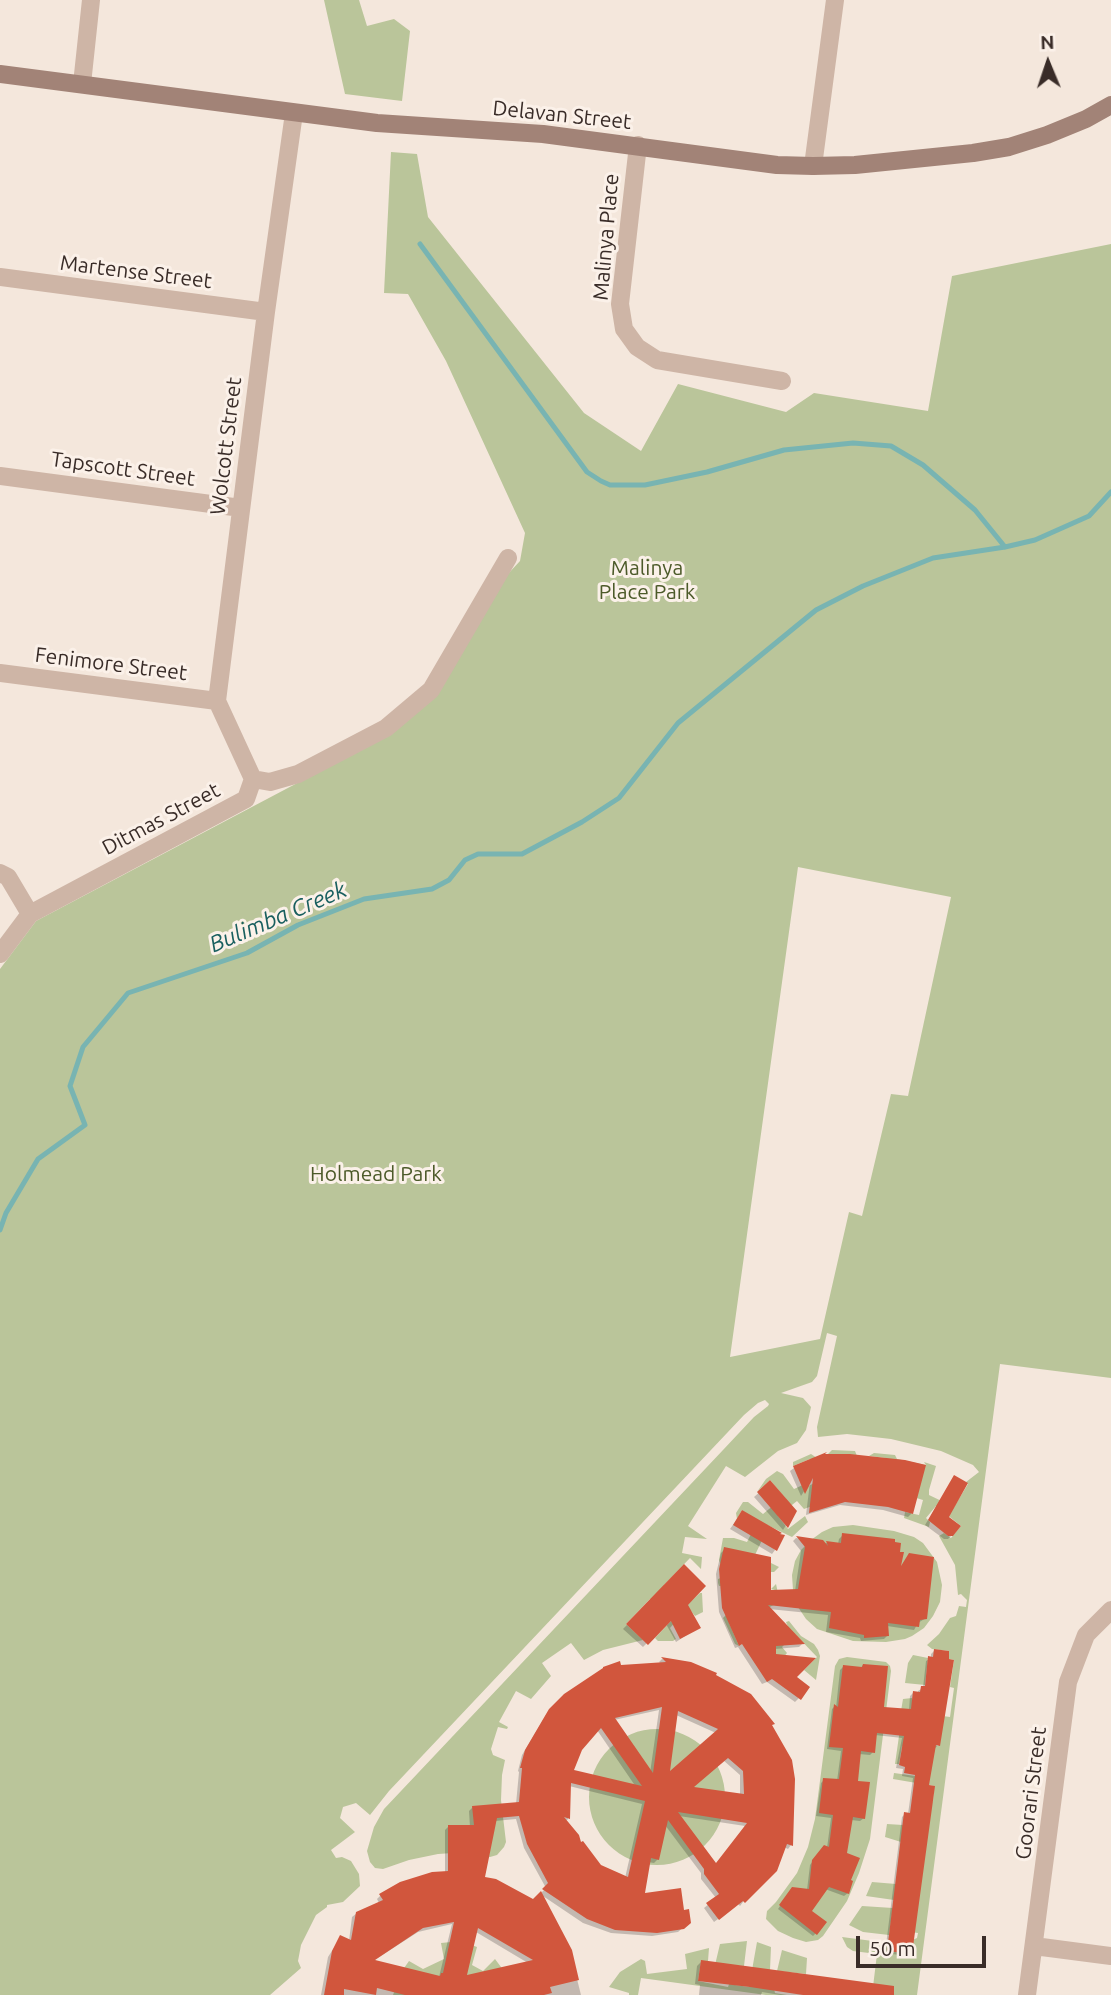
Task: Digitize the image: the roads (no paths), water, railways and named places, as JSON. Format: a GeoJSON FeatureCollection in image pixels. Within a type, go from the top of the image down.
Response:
{"type":"FeatureCollection","features":[{"type":"Feature","properties":{"kind":"street"},"geometry":{"type":"LineString","coordinates":[[82,85],[91,0]]}},
{"type":"Feature","properties":{"kind":"street"},"geometry":{"type":"LineString","coordinates":[[813,166],[835,0]]}},
{"type":"Feature","properties":{"kind":"street","name":"Delavan Street"},"geometry":{"type":"LineString","coordinates":[[0,74],[294,113],[419,127],[543,134],[777,165],[855,165],[1009,147],[1073,124],[1111,105]]}},
{"type":"Feature","properties":{"kind":"street","name":"Wolcott Street"},"geometry":{"type":"LineString","coordinates":[[217,701],[294,113]]}},
{"type":"Feature","properties":{"kind":"street","name":"Malinya Place"},"geometry":{"type":"LineString","coordinates":[[638,145],[620,304],[624,329],[636,346],[657,360],[782,381]]}},
{"type":"Feature","properties":{"kind":"street","name":"Martense Street"},"geometry":{"type":"LineString","coordinates":[[0,277],[266,312]]}},
{"type":"Feature","properties":{"kind":"street","name":"Tapscott Street"},"geometry":{"type":"LineString","coordinates":[[0,476],[241,508]]}},
{"type":"Feature","properties":{"kind":"street"},"geometry":{"type":"LineString","coordinates":[[217,701],[253,779],[270,782],[298,774],[386,729],[431,690],[508,558]]}},
{"type":"Feature","properties":{"kind":"street","name":"Fenimore Street"},"geometry":{"type":"LineString","coordinates":[[0,673],[217,701]]}},
{"type":"Feature","properties":{"kind":"street","name":"Ditmas Street"},"geometry":{"type":"LineString","coordinates":[[0,954],[30,914],[246,799],[253,779]]}},
{"type":"Feature","properties":{"kind":"street"},"geometry":{"type":"LineString","coordinates":[[0,873],[8,877],[30,914]]}},
{"type":"Feature","properties":{"kind":"street","name":"Goorari Street"},"geometry":{"type":"LineString","coordinates":[[1027,1995],[1068,1682],[1086,1635],[1111,1610]]}},
{"type":"Feature","properties":{"kind":"street"},"geometry":{"type":"LineString","coordinates":[[1034,1946],[1111,1956]]}},
{"type":"Feature","properties":{"kind":"waterway"},"geometry":{"type":"LineString","coordinates":[[420,244],[587,472],[601,481],[610,485],[645,485],[707,472],[784,450],[853,443],[891,446],[923,465],[975,510],[1005,547]]}},
{"type":"Feature","properties":{"kind":"waterway","name":"Bulimba Creek"},"geometry":{"type":"LineString","coordinates":[[0,1230],[6,1213],[38,1159],[85,1125],[70,1086],[83,1047],[128,993],[247,953],[298,925],[364,899],[432,889],[449,880],[465,860],[478,854],[522,854],[582,822],[619,798],[678,723],[816,610],[863,586],[933,558],[1035,540],[1089,516],[1111,492]]}},
{"type":"Feature","properties":{"kind":"park label","name":"Malinya Place Park"},"geometry":{"type":"Point","coordinates":[647,580]}},
{"type":"Feature","properties":{"kind":"park label","name":"Holmead Park"},"geometry":{"type":"Point","coordinates":[376,1174]}}]}
